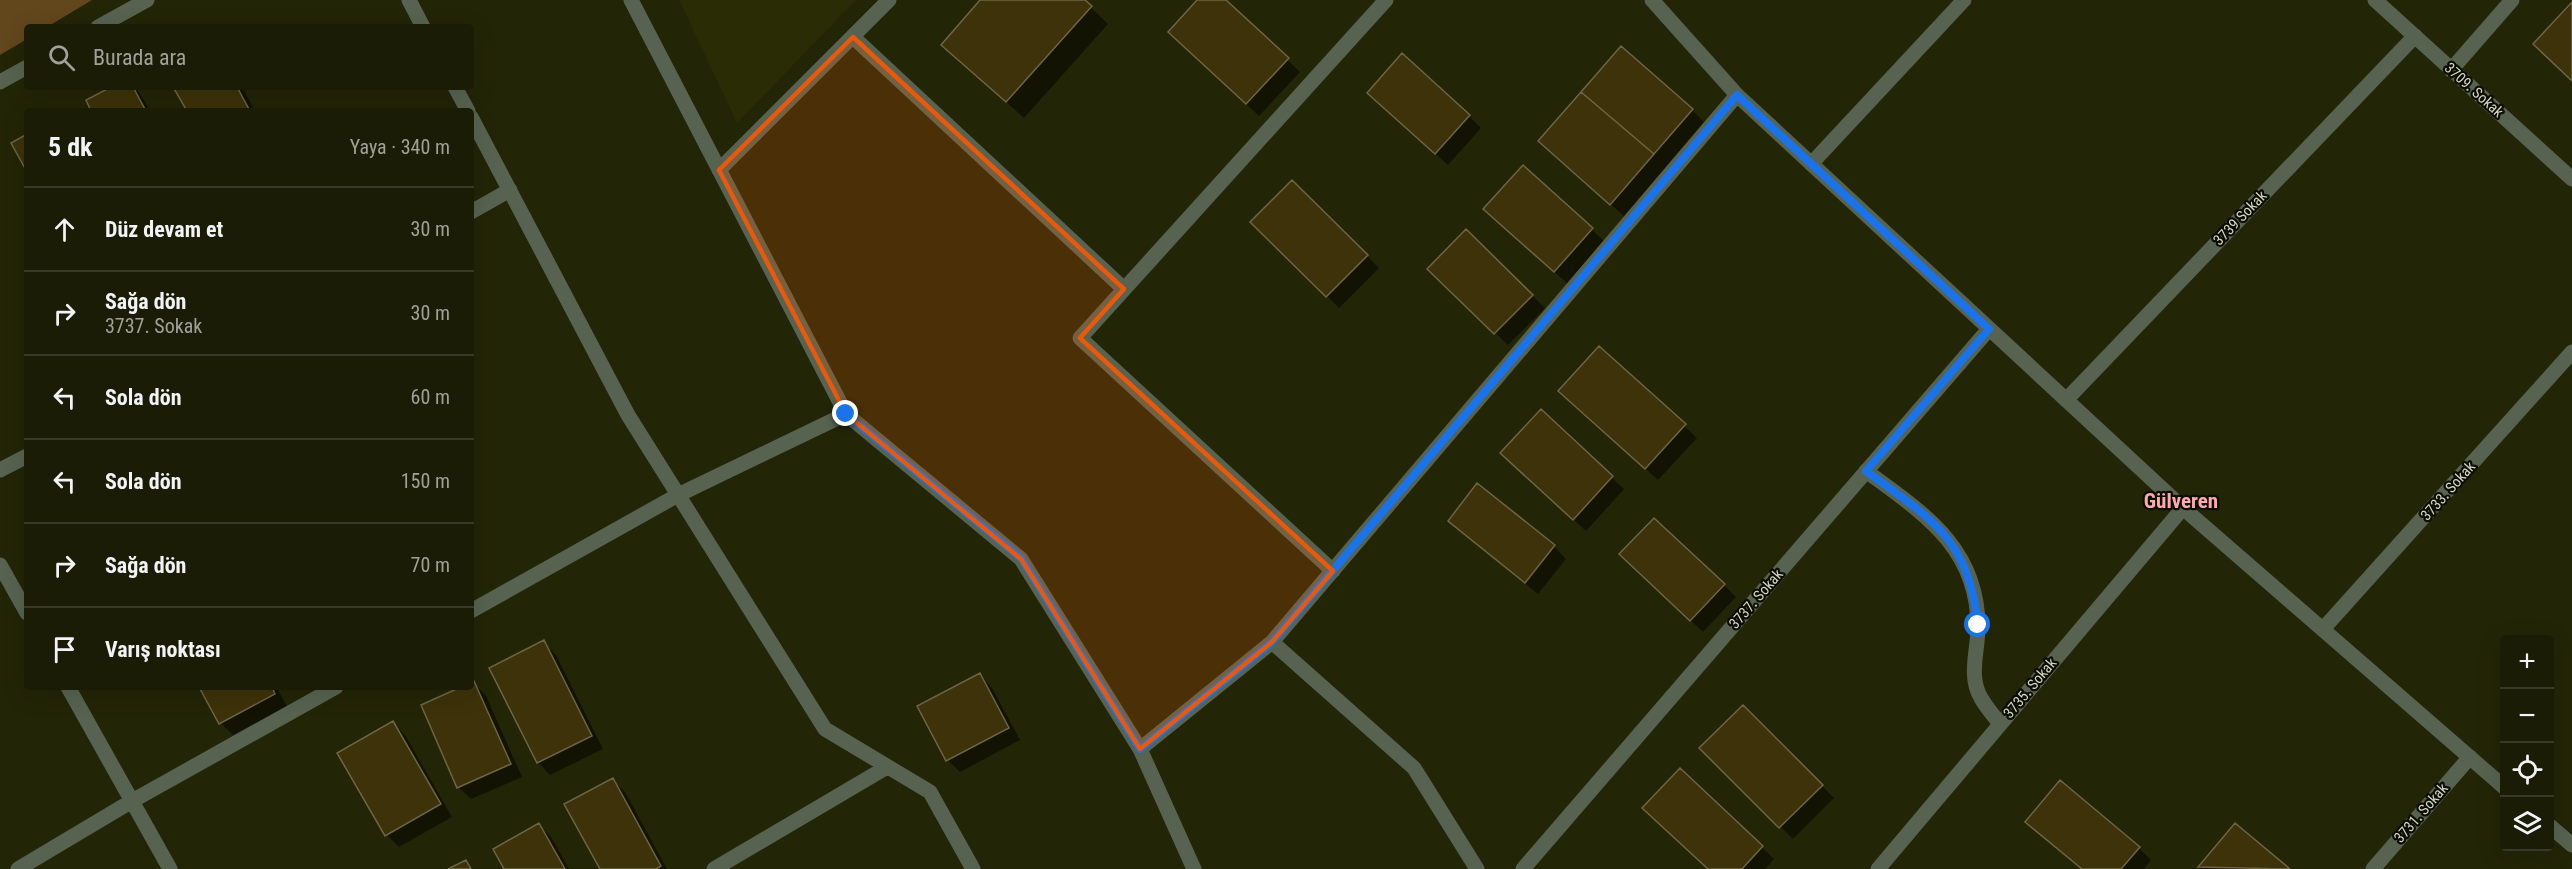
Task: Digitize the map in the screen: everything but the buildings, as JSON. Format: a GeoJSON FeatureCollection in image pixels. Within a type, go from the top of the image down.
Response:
{"type":"FeatureCollection","features":[{"type":"Feature","properties":{"kind":"street"},"geometry":{"type":"LineString","coordinates":[[103,24],[147,0]]}},
{"type":"Feature","properties":{"kind":"street"},"geometry":{"type":"LineString","coordinates":[[409,0],[421,24]]}},
{"type":"Feature","properties":{"kind":"street"},"geometry":{"type":"LineString","coordinates":[[631,0],[846,414],[1021,558],[1140,749],[1194,869]]}},
{"type":"Feature","properties":{"kind":"street"},"geometry":{"type":"LineString","coordinates":[[719,170],[889,0]]}},
{"type":"Feature","properties":{"kind":"street"},"geometry":{"type":"LineString","coordinates":[[1333,571],[1080,338],[1386,0]]}},
{"type":"Feature","properties":{"kind":"street"},"geometry":{"type":"LineString","coordinates":[[1652,0],[1737,95],[1989,329],[2183,508],[2500,783]]}},
{"type":"Feature","properties":{"kind":"street"},"geometry":{"type":"LineString","coordinates":[[1811,164],[1964,0]]}},
{"type":"Feature","properties":{"kind":"street","name":"3709. Sokak"},"geometry":{"type":"LineString","coordinates":[[2375,0],[2572,179]]}},
{"type":"Feature","properties":{"kind":"street"},"geometry":{"type":"LineString","coordinates":[[2451,70],[2512,0]]}},
{"type":"Feature","properties":{"kind":"street","name":"3739 Sokak"},"geometry":{"type":"LineString","coordinates":[[2066,400],[2415,36]]}},
{"type":"Feature","properties":{"kind":"street"},"geometry":{"type":"LineString","coordinates":[[853,37],[1124,288]]}},
{"type":"Feature","properties":{"kind":"street"},"geometry":{"type":"LineString","coordinates":[[0,82],[24,69]]}},
{"type":"Feature","properties":{"kind":"street"},"geometry":{"type":"LineString","coordinates":[[457,90],[466,108]]}},
{"type":"Feature","properties":{"kind":"street"},"geometry":{"type":"LineString","coordinates":[[1140,749],[1272,642],[1737,95]]}},
{"type":"Feature","properties":{"kind":"street"},"geometry":{"type":"LineString","coordinates":[[474,123],[628,416],[825,729],[930,792],[973,869]]}},
{"type":"Feature","properties":{"kind":"street"},"geometry":{"type":"LineString","coordinates":[[474,210],[510,190]]}},
{"type":"Feature","properties":{"kind":"street","name":"3737. Sokak"},"geometry":{"type":"LineString","coordinates":[[1523,869],[1989,329]]}},
{"type":"Feature","properties":{"kind":"street","name":"3733. Sokak"},"geometry":{"type":"LineString","coordinates":[[2323,629],[2572,352]]}},
{"type":"Feature","properties":{"kind":"street"},"geometry":{"type":"LineString","coordinates":[[474,609],[678,495],[846,414]]}},
{"type":"Feature","properties":{"kind":"street"},"geometry":{"type":"LineString","coordinates":[[0,470],[24,458]]}},
{"type":"Feature","properties":{"kind":"street"},"geometry":{"type":"LineString","coordinates":[[1866,471],[1928,517],[1945,534],[1958,554],[1969,575],[1975,598],[1978,625],[1974,664],[1976,688],[1981,699],[2000,724]]}},
{"type":"Feature","properties":{"kind":"street","name":"3735. Sokak"},"geometry":{"type":"LineString","coordinates":[[1878,869],[2183,508]]}},
{"type":"Feature","properties":{"kind":"street"},"geometry":{"type":"LineString","coordinates":[[0,565],[24,609]]}},
{"type":"Feature","properties":{"kind":"street"},"geometry":{"type":"LineString","coordinates":[[1272,642],[1414,768],[1477,869]]}},
{"type":"Feature","properties":{"kind":"street"},"geometry":{"type":"LineString","coordinates":[[70,690],[170,869]]}},
{"type":"Feature","properties":{"kind":"street"},"geometry":{"type":"LineString","coordinates":[[18,869],[132,801],[331,690]]}},
{"type":"Feature","properties":{"kind":"street","name":"3731. Sokak"},"geometry":{"type":"LineString","coordinates":[[2373,869],[2470,757]]}},
{"type":"Feature","properties":{"kind":"street"},"geometry":{"type":"LineString","coordinates":[[714,869],[887,767]]}},
{"type":"Feature","properties":{"kind":"street"},"geometry":{"type":"LineString","coordinates":[[2554,829],[2572,845]]}},
{"type":"Feature","properties":{"kind":"highlighted area"},"geometry":{"type":"Polygon","coordinates":[[[853,37],[1124,289],[1080,338],[1333,571],[1272,642],[1140,749],[1021,559],[846,414],[719,170],[853,37]]]}},
{"type":"Feature","properties":{"kind":"shaded area"},"geometry":{"type":"Polygon","coordinates":[[[0,0],[92,0],[52,24],[24,24],[24,41],[0,55],[0,0]]]}},
{"type":"Feature","properties":{"kind":"shaded area"},"geometry":{"type":"Polygon","coordinates":[[[679,0],[856,0],[737,123],[679,0]]]}},
{"type":"Feature","properties":{"kind":"district","name":"Gülveren"},"geometry":{"type":"Point","coordinates":[2181,501]}},
{"type":"Feature","properties":{"kind":"route"},"geometry":{"type":"LineString","coordinates":[[846,414],[1021,558],[1140,749],[1272,642],[1737,95],[1989,329],[1866,471],[1928,517],[1945,534],[1969,575],[1975,598],[1978,625]]}}]}
